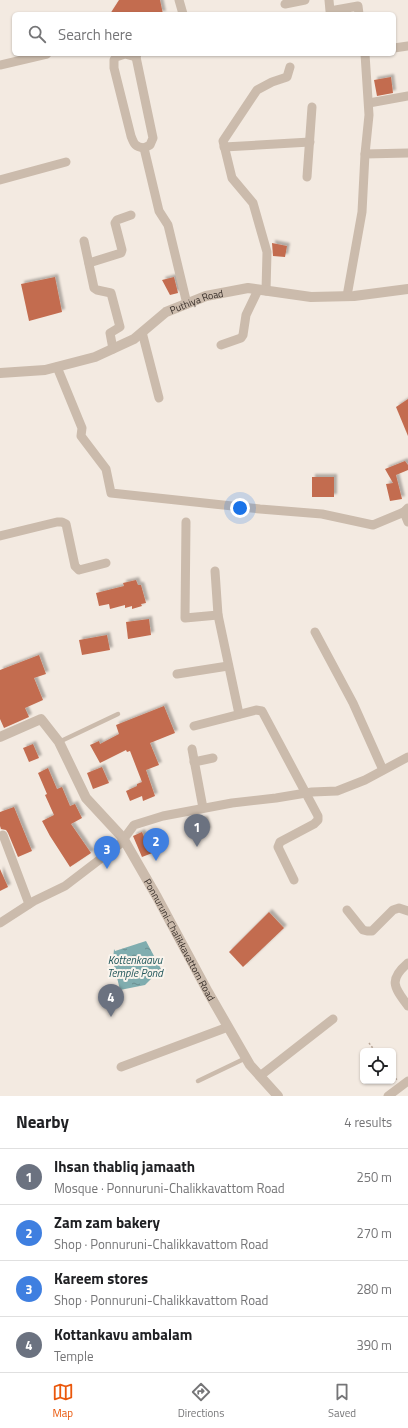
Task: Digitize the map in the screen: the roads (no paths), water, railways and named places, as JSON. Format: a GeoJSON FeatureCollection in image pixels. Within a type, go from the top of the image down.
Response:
{"type":"FeatureCollection","features":[{"type":"Feature","properties":{"kind":"street"},"geometry":{"type":"LineString","coordinates":[[179,0],[182,12]]}},
{"type":"Feature","properties":{"kind":"street"},"geometry":{"type":"LineString","coordinates":[[285,4],[305,0]]}},
{"type":"Feature","properties":{"kind":"street"},"geometry":{"type":"LineString","coordinates":[[329,0],[330,11],[358,6],[359,12]]}},
{"type":"Feature","properties":{"kind":"street"},"geometry":{"type":"LineString","coordinates":[[396,48],[408,46]]}},
{"type":"Feature","properties":{"kind":"street"},"geometry":{"type":"LineString","coordinates":[[0,65],[38,56]]}},
{"type":"Feature","properties":{"kind":"street"},"geometry":{"type":"LineString","coordinates":[[119,56],[114,60],[114,68],[130,136],[134,145],[138,148],[144,148],[150,145],[153,138],[136,56]]}},
{"type":"Feature","properties":{"kind":"street"},"geometry":{"type":"LineString","coordinates":[[347,296],[362,212],[364,154],[369,103],[365,56]]}},
{"type":"Feature","properties":{"kind":"street"},"geometry":{"type":"LineString","coordinates":[[221,345],[241,338],[243,334],[246,315],[262,290],[267,252],[253,203],[232,178],[223,141],[257,90],[272,82],[288,77],[290,67]]}},
{"type":"Feature","properties":{"kind":"street"},"geometry":{"type":"LineString","coordinates":[[369,103],[408,96]]}},
{"type":"Feature","properties":{"kind":"street"},"geometry":{"type":"LineString","coordinates":[[307,177],[312,107]]}},
{"type":"Feature","properties":{"kind":"street"},"geometry":{"type":"LineString","coordinates":[[224,147],[310,142]]}},
{"type":"Feature","properties":{"kind":"street"},"geometry":{"type":"LineString","coordinates":[[144,148],[159,211],[168,226],[187,304]]}},
{"type":"Feature","properties":{"kind":"street"},"geometry":{"type":"LineString","coordinates":[[364,154],[408,153]]}},
{"type":"Feature","properties":{"kind":"street"},"geometry":{"type":"LineString","coordinates":[[0,180],[66,162]]}},
{"type":"Feature","properties":{"kind":"street"},"geometry":{"type":"LineString","coordinates":[[89,263],[120,254],[122,250],[115,223],[117,220],[131,215]]}},
{"type":"Feature","properties":{"kind":"street"},"geometry":{"type":"LineString","coordinates":[[84,241],[94,288],[111,293],[113,300],[120,327],[110,333],[113,349]]}},
{"type":"Feature","properties":{"kind":"street","name":"Puthiya Road"},"geometry":{"type":"LineString","coordinates":[[0,372],[45,370],[95,357],[134,339],[166,312],[213,295],[248,288],[311,297],[347,296],[408,288]]}},
{"type":"Feature","properties":{"kind":"street"},"geometry":{"type":"LineString","coordinates":[[142,332],[159,398]]}},
{"type":"Feature","properties":{"kind":"street"},"geometry":{"type":"LineString","coordinates":[[57,367],[82,428],[81,436],[106,469],[111,493],[322,514],[373,525],[406,510],[408,522]]}},
{"type":"Feature","properties":{"kind":"street"},"geometry":{"type":"LineString","coordinates":[[0,536],[62,522],[66,524],[75,566],[79,570],[106,563]]}},
{"type":"Feature","properties":{"kind":"street"},"geometry":{"type":"LineString","coordinates":[[186,522],[185,618],[218,615]]}},
{"type":"Feature","properties":{"kind":"street"},"geometry":{"type":"LineString","coordinates":[[215,571],[218,615],[239,714]]}},
{"type":"Feature","properties":{"kind":"street"},"geometry":{"type":"LineString","coordinates":[[314,632],[353,703],[383,770]]}},
{"type":"Feature","properties":{"kind":"street"},"geometry":{"type":"LineString","coordinates":[[177,674],[228,666]]}},
{"type":"Feature","properties":{"kind":"street"},"geometry":{"type":"LineString","coordinates":[[194,726],[256,710],[262,711],[318,816],[318,820],[280,842],[278,847],[294,880]]}},
{"type":"Feature","properties":{"kind":"street","name":"Ponnuruni-Chalikkavattom Road"},"geometry":{"type":"LineString","coordinates":[[0,737],[41,719],[59,742],[86,798],[123,838],[250,1065],[278,1096]]}},
{"type":"Feature","properties":{"kind":"street"},"geometry":{"type":"LineString","coordinates":[[192,749],[203,808]]}},
{"type":"Feature","properties":{"kind":"street"},"geometry":{"type":"LineString","coordinates":[[0,923],[30,904],[65,886],[120,844],[134,825],[163,816],[232,802],[306,793],[337,791],[365,780],[408,757]]}},
{"type":"Feature","properties":{"kind":"street"},"geometry":{"type":"LineString","coordinates":[[194,762],[213,758]]}},
{"type":"Feature","properties":{"kind":"street"},"geometry":{"type":"LineString","coordinates":[[3,835],[30,904]]}},
{"type":"Feature","properties":{"kind":"street"},"geometry":{"type":"LineString","coordinates":[[347,910],[363,930],[367,931],[372,931],[393,910],[399,908],[408,911]]}},
{"type":"Feature","properties":{"kind":"street"},"geometry":{"type":"LineString","coordinates":[[408,963],[397,974],[395,983],[408,1006]]}},
{"type":"Feature","properties":{"kind":"street"},"geometry":{"type":"LineString","coordinates":[[260,1076],[333,1019]]}},
{"type":"Feature","properties":{"kind":"street"},"geometry":{"type":"LineString","coordinates":[[121,1067],[228,1027]]}},
{"type":"Feature","properties":{"kind":"street"},"geometry":{"type":"LineString","coordinates":[[388,1096],[408,1081]]}},
{"type":"Feature","properties":{"kind":"lane"},"geometry":{"type":"LineString","coordinates":[[59,742],[118,714]]}},
{"type":"Feature","properties":{"kind":"lane"},"geometry":{"type":"LineString","coordinates":[[198,1081],[246,1058]]}},
{"type":"Feature","properties":{"kind":"water","name":"Kottenkaavu Temple Pond"},"geometry":{"type":"Polygon","coordinates":[[[146,941],[161,969],[145,985],[120,990],[113,961],[114,949],[115,951],[146,941]]]}},
{"type":"Feature","properties":{"kind":"place","name":"Ihsan thabliq jamaath"},"geometry":{"type":"Point","coordinates":[197,847]}},
{"type":"Feature","properties":{"kind":"place","name":"Zam zam bakery"},"geometry":{"type":"Point","coordinates":[156,861]}},
{"type":"Feature","properties":{"kind":"place","name":"Kareem stores"},"geometry":{"type":"Point","coordinates":[107,869]}},
{"type":"Feature","properties":{"kind":"place","name":"Kottankavu ambalam"},"geometry":{"type":"Point","coordinates":[111,1017]}}]}
